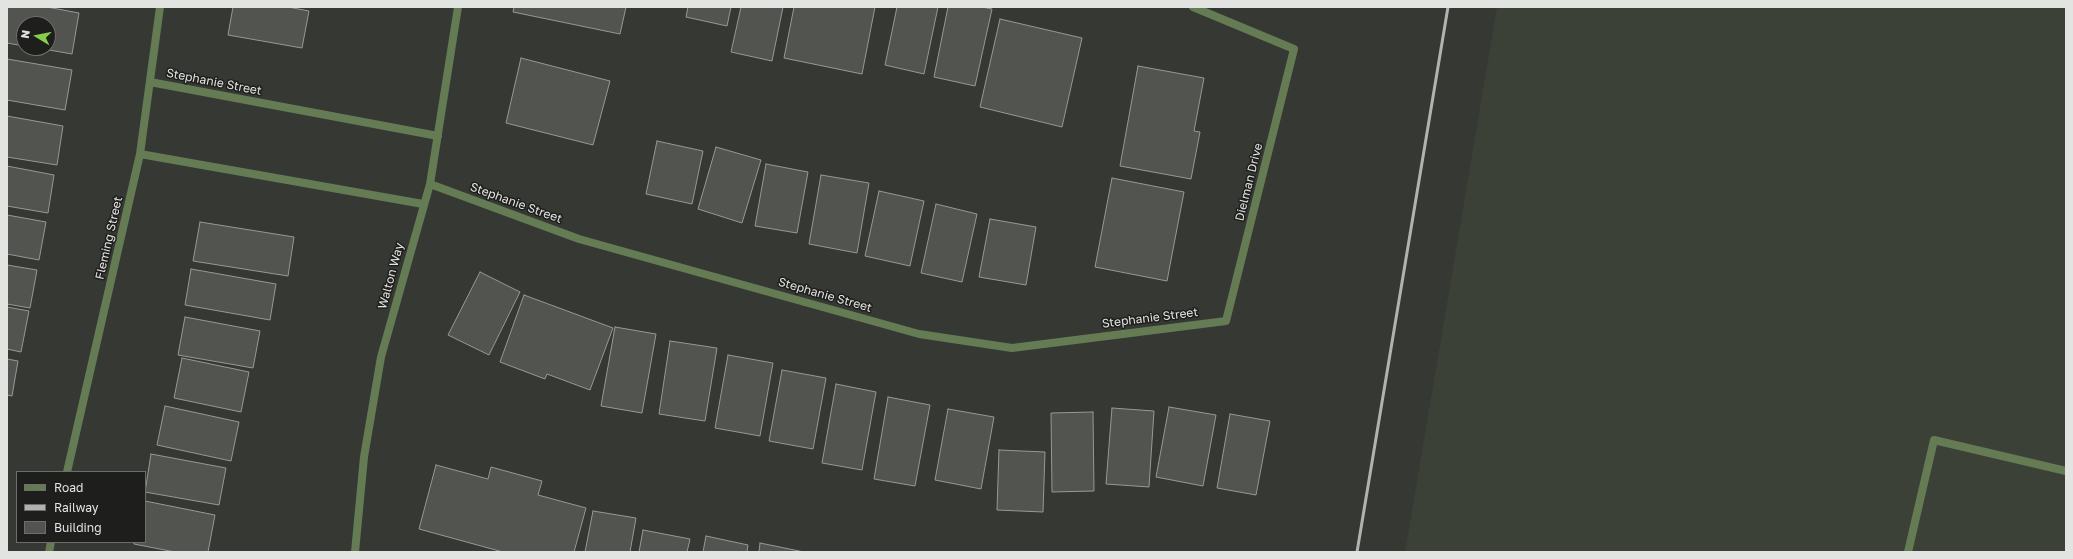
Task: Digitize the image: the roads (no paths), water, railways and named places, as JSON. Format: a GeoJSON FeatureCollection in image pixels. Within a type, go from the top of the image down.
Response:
{"type":"FeatureCollection","features":[{"type":"Feature","properties":{"kind":"street","name":"Fleming Street"},"geometry":{"type":"LineString","coordinates":[[67,471],[140,154],[160,7]]}},
{"type":"Feature","properties":{"kind":"street","name":"Walton Way"},"geometry":{"type":"LineString","coordinates":[[355,552],[364,457],[381,357],[423,204],[430,184],[458,7]]}},
{"type":"Feature","properties":{"kind":"street","name":"Dielman Drive"},"geometry":{"type":"LineString","coordinates":[[1193,7],[1294,49],[1226,321]]}},
{"type":"Feature","properties":{"kind":"street","name":"Stephanie Street"},"geometry":{"type":"LineString","coordinates":[[150,82],[438,136]]}},
{"type":"Feature","properties":{"kind":"street"},"geometry":{"type":"LineString","coordinates":[[140,154],[423,204]]}},
{"type":"Feature","properties":{"kind":"street","name":"Stephanie Street"},"geometry":{"type":"LineString","coordinates":[[430,184],[580,239],[919,334],[1012,348],[1226,321]]}},
{"type":"Feature","properties":{"kind":"street"},"geometry":{"type":"LineString","coordinates":[[1908,552],[1934,440],[2066,471]]}},
{"type":"Feature","properties":{"kind":"railway"},"geometry":{"type":"LineString","coordinates":[[1357,552],[1448,7]]}}]}
